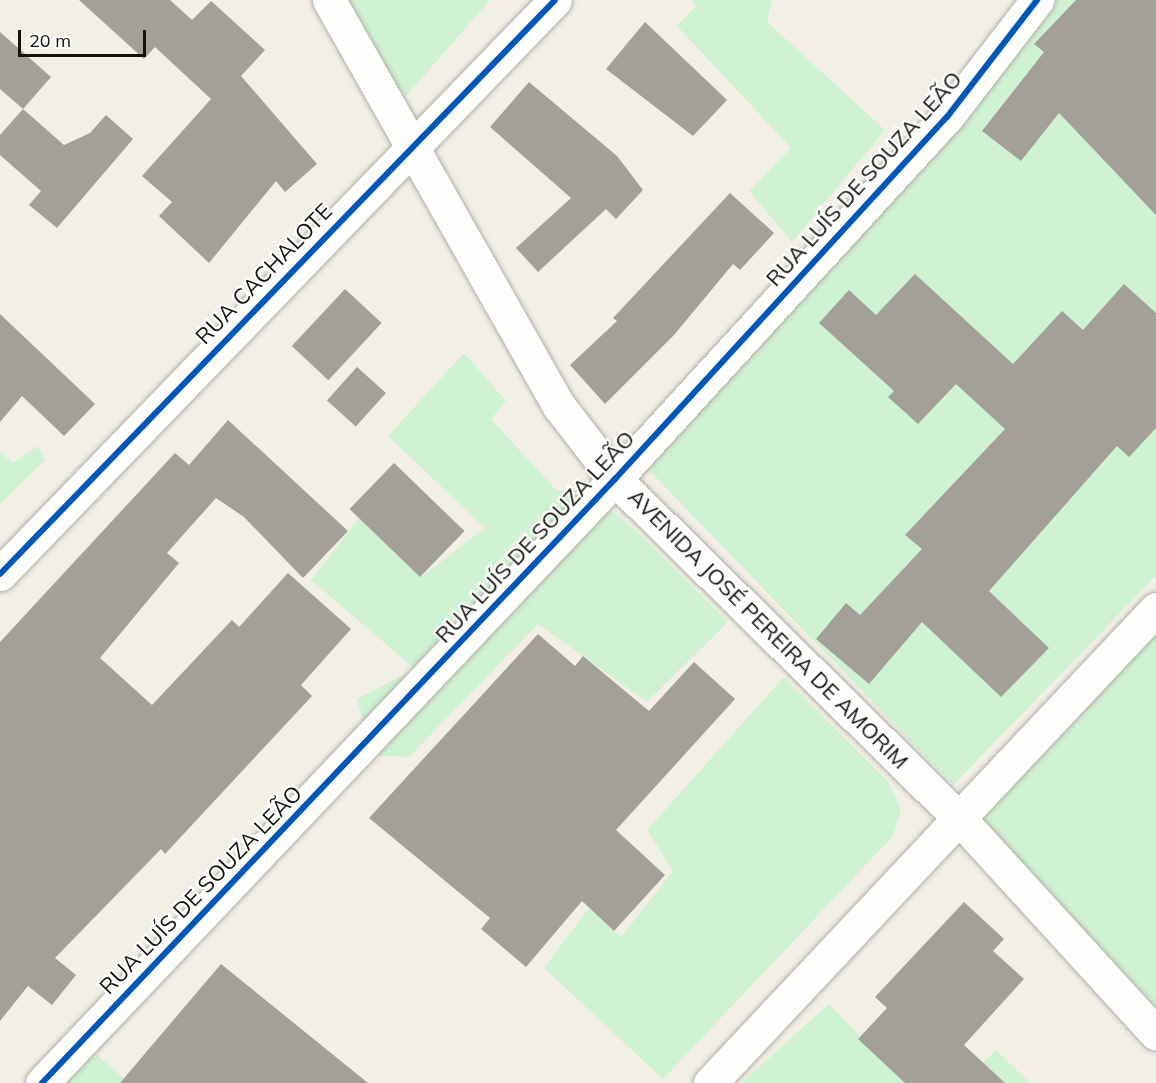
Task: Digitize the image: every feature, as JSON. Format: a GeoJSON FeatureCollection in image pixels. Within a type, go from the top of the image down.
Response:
{"type":"FeatureCollection","features":[{"type":"Feature","properties":{"kind":"street","name":"AVENIDA JOSÉ PEREIRA DE AMORIM"},"geometry":{"type":"LineString","coordinates":[[329,0],[414,146],[559,406],[615,479],[959,818],[1156,1034]]}},
{"type":"Feature","properties":{"kind":"street","name":"RUA CACHALOTE"},"geometry":{"type":"LineString","coordinates":[[0,574],[555,0]]}},
{"type":"Feature","properties":{"kind":"street","name":"RUA LUÍS DE SOUZA LEÃO"},"geometry":{"type":"LineString","coordinates":[[42,1083],[615,479],[948,117],[1037,0]]}},
{"type":"Feature","properties":{"kind":"street"},"geometry":{"type":"LineString","coordinates":[[710,1083],[1156,609]]}},
{"type":"Feature","properties":{"kind":"green space"},"geometry":{"type":"Polygon","coordinates":[[[343,0],[490,0],[400,103],[343,0]]]}},
{"type":"Feature","properties":{"kind":"green space"},"geometry":{"type":"Polygon","coordinates":[[[691,0],[772,0],[767,22],[885,130],[792,242],[749,191],[791,148],[677,26],[696,6],[691,0]]]}},
{"type":"Feature","properties":{"kind":"green space"},"geometry":{"type":"Polygon","coordinates":[[[1050,0],[1156,0],[1156,576],[953,785],[644,465],[1050,0]]]}},
{"type":"Feature","properties":{"kind":"green space"},"geometry":{"type":"Polygon","coordinates":[[[464,353],[506,401],[491,419],[557,491],[585,489],[636,531],[728,622],[647,702],[538,624],[409,757],[371,755],[357,699],[415,669],[311,580],[359,518],[421,577],[485,528],[388,436],[464,353]],[[541,511],[508,549],[449,628],[541,511]]]}},
{"type":"Feature","properties":{"kind":"green space"},"geometry":{"type":"Polygon","coordinates":[[[38,446],[45,460],[0,504],[0,452],[13,463],[38,446]]]}},
{"type":"Feature","properties":{"kind":"green space"},"geometry":{"type":"Polygon","coordinates":[[[1156,631],[1156,1015],[974,815],[1156,631]]]}},
{"type":"Feature","properties":{"kind":"green space"},"geometry":{"type":"Polygon","coordinates":[[[784,677],[889,783],[901,810],[893,836],[663,1079],[544,968],[589,908],[621,937],[673,871],[647,830],[784,677]]]}},
{"type":"Feature","properties":{"kind":"green space"},"geometry":{"type":"Polygon","coordinates":[[[829,1004],[905,1083],[741,1083],[829,1004]]]}},
{"type":"Feature","properties":{"kind":"green space"},"geometry":{"type":"Polygon","coordinates":[[[996,1050],[1030,1083],[961,1083],[996,1050]]]}},
{"type":"Feature","properties":{"kind":"green space"},"geometry":{"type":"Polygon","coordinates":[[[93,1052],[130,1083],[64,1083],[93,1052]]]}},
{"type":"Feature","properties":{"kind":"building"},"geometry":{"type":"Polygon","coordinates":[[[79,0],[170,0],[192,20],[211,1],[265,50],[241,76],[317,164],[285,192],[276,181],[209,263],[159,216],[172,202],[142,176],[211,99],[155,47],[144,59],[79,0]]]}},
{"type":"Feature","properties":{"kind":"building"},"geometry":{"type":"Polygon","coordinates":[[[1076,0],[1156,0],[1156,215],[1059,113],[1021,161],[982,131],[1044,52],[1034,44],[1076,0]]]}},
{"type":"Feature","properties":{"kind":"building"},"geometry":{"type":"Polygon","coordinates":[[[645,22],[727,100],[693,136],[606,69],[645,22]]]}},
{"type":"Feature","properties":{"kind":"building"},"geometry":{"type":"Polygon","coordinates":[[[0,32],[51,77],[23,109],[0,89],[0,32]]]}},
{"type":"Feature","properties":{"kind":"building"},"geometry":{"type":"Polygon","coordinates":[[[529,82],[617,156],[643,190],[616,219],[606,209],[538,272],[516,248],[571,198],[490,127],[529,82]]]}},
{"type":"Feature","properties":{"kind":"building"},"geometry":{"type":"Polygon","coordinates":[[[23,109],[64,145],[90,133],[106,115],[133,139],[57,228],[29,205],[41,191],[0,155],[0,135],[23,109]]]}},
{"type":"Feature","properties":{"kind":"building"},"geometry":{"type":"Polygon","coordinates":[[[730,193],[774,233],[740,270],[733,264],[674,335],[605,404],[570,365],[617,321],[613,318],[730,193]]]}},
{"type":"Feature","properties":{"kind":"building"},"geometry":{"type":"Polygon","coordinates":[[[915,274],[1013,364],[1062,311],[1083,330],[1124,284],[1156,313],[1156,428],[1129,457],[1117,446],[989,591],[1049,648],[1001,697],[922,622],[869,684],[816,639],[846,603],[860,615],[922,549],[905,535],[1005,429],[956,384],[918,424],[888,397],[894,391],[819,323],[849,290],[876,315],[915,274]]]}},
{"type":"Feature","properties":{"kind":"building"},"geometry":{"type":"Polygon","coordinates":[[[345,289],[382,323],[328,380],[292,346],[345,289]]]}},
{"type":"Feature","properties":{"kind":"building"},"geometry":{"type":"Polygon","coordinates":[[[0,314],[95,404],[64,436],[22,396],[0,422],[0,314]]]}},
{"type":"Feature","properties":{"kind":"building"},"geometry":{"type":"Polygon","coordinates":[[[357,367],[386,393],[356,427],[327,400],[357,367]]]}},
{"type":"Feature","properties":{"kind":"building"},"geometry":{"type":"Polygon","coordinates":[[[228,420],[348,531],[303,578],[244,517],[216,498],[167,553],[179,563],[100,658],[152,705],[232,620],[239,627],[288,573],[351,629],[301,685],[312,696],[165,854],[161,849],[55,958],[76,975],[52,1005],[28,986],[0,1021],[0,642],[175,453],[189,465],[228,420]]]}},
{"type":"Feature","properties":{"kind":"building"},"geometry":{"type":"Polygon","coordinates":[[[394,463],[464,531],[420,577],[350,509],[394,463]]]}},
{"type":"Feature","properties":{"kind":"building"},"geometry":{"type":"Polygon","coordinates":[[[538,634],[575,666],[583,656],[649,711],[694,662],[735,699],[616,830],[665,875],[614,931],[582,901],[526,967],[481,929],[490,918],[369,818],[538,634]]]}},
{"type":"Feature","properties":{"kind":"building"},"geometry":{"type":"Polygon","coordinates":[[[964,902],[1004,939],[993,951],[1024,979],[964,1045],[1005,1083],[905,1083],[858,1039],[887,1008],[875,997],[964,902]]]}},
{"type":"Feature","properties":{"kind":"building"},"geometry":{"type":"Polygon","coordinates":[[[221,964],[368,1083],[120,1083],[221,964]]]}},
{"type":"Feature","properties":{"kind":"cycle path"},"geometry":{"type":"LineString","coordinates":[[0,574],[555,0]]}},
{"type":"Feature","properties":{"kind":"cycle path"},"geometry":{"type":"LineString","coordinates":[[42,1083],[615,479],[947,117],[1037,0]]}}]}
